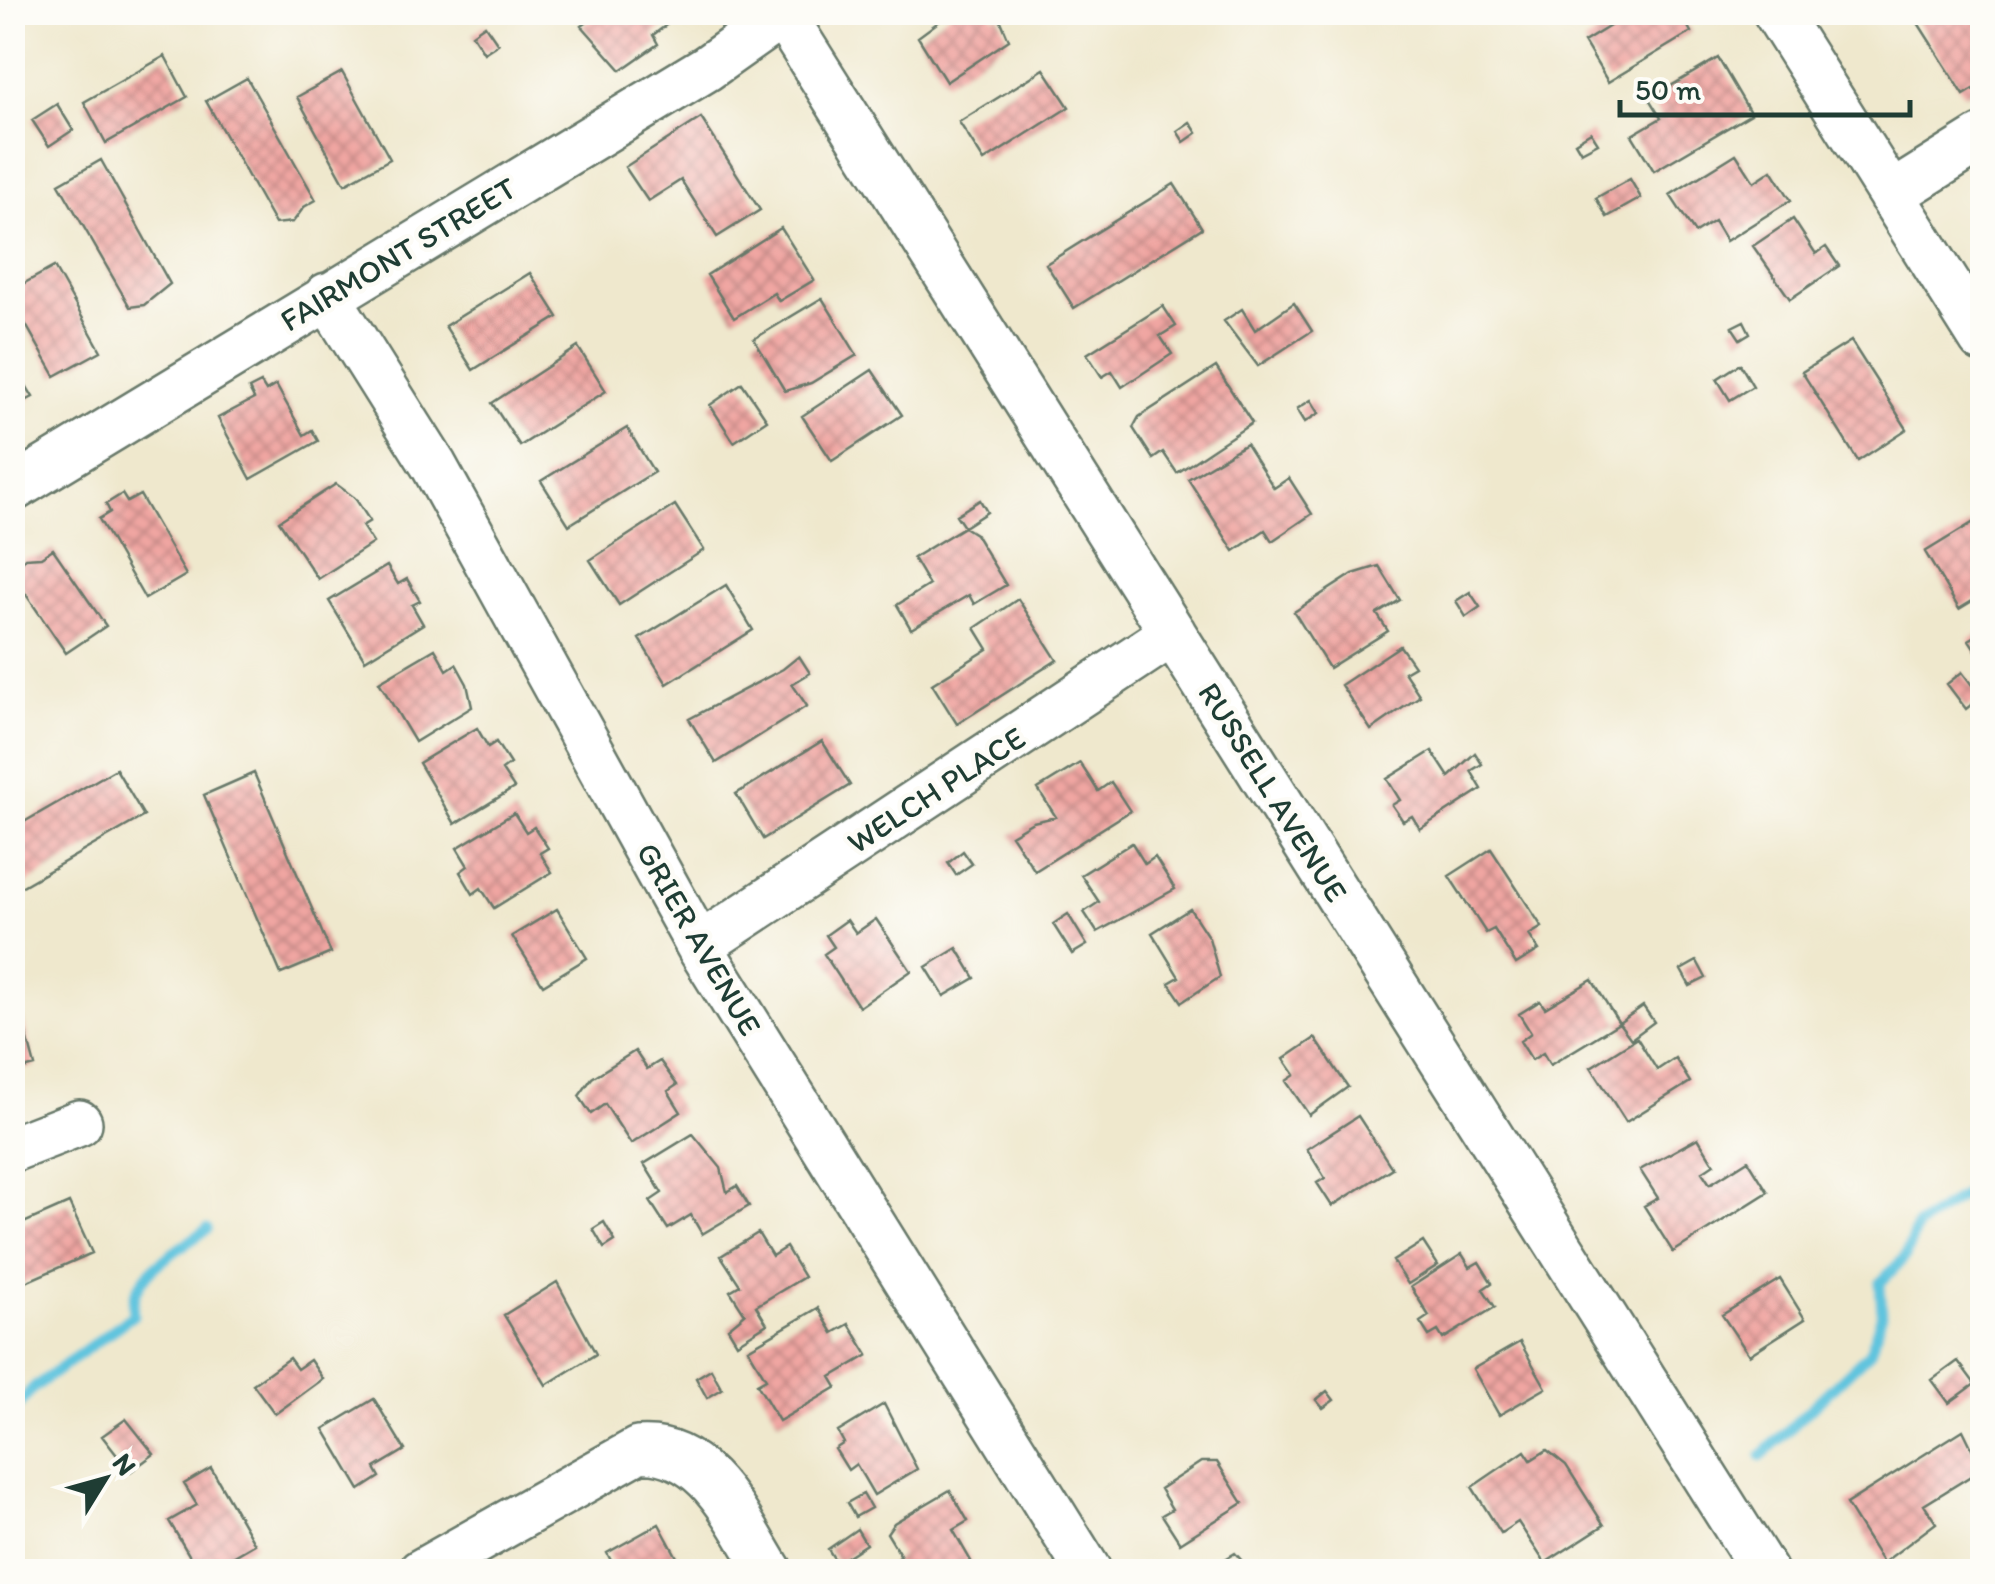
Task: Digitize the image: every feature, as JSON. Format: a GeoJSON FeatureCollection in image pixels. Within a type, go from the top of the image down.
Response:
{"type":"FeatureCollection","features":[{"type":"Feature","properties":{"kind":"street"},"geometry":{"type":"LineString","coordinates":[[1776,12],[1982,339]]}},
{"type":"Feature","properties":{"kind":"street","name":"FAIRMONT STREET"},"geometry":{"type":"LineString","coordinates":[[12,490],[708,68],[782,14]]}},
{"type":"Feature","properties":{"kind":"street","name":"RUSSELL AVENUE"},"geometry":{"type":"LineString","coordinates":[[782,14],[1765,1572]]}},
{"type":"Feature","properties":{"kind":"street"},"geometry":{"type":"LineString","coordinates":[[1891,195],[1982,138]]}},
{"type":"Feature","properties":{"kind":"street","name":"GRIER AVENUE"},"geometry":{"type":"LineString","coordinates":[[327,296],[434,466],[699,946],[1089,1572]]}},
{"type":"Feature","properties":{"kind":"street","name":"WELCH PLACE"},"geometry":{"type":"LineString","coordinates":[[699,946],[1173,633]]}},
{"type":"Feature","properties":{"kind":"street"},"geometry":{"type":"LineString","coordinates":[[12,1149],[79,1123]]}},
{"type":"Feature","properties":{"kind":"street"},"geometry":{"type":"LineString","coordinates":[[421,1572],[638,1450],[664,1448],[678,1454],[715,1487],[770,1572]]}},
{"type":"Feature","properties":{"kind":"building"},"geometry":{"type":"Polygon","coordinates":[[[601,12],[662,12],[669,23],[653,35],[658,44],[621,70],[582,26],[601,12]]]}},
{"type":"Feature","properties":{"kind":"building"},"geometry":{"type":"Polygon","coordinates":[[[952,12],[990,12],[994,18],[998,14],[1009,40],[946,82],[918,37],[952,12]]]}},
{"type":"Feature","properties":{"kind":"building"},"geometry":{"type":"Polygon","coordinates":[[[1633,12],[1680,12],[1691,32],[1608,82],[1584,42],[1633,12]]]}},
{"type":"Feature","properties":{"kind":"building"},"geometry":{"type":"Polygon","coordinates":[[[1911,12],[1979,12],[1982,84],[1964,95],[1911,12]]]}},
{"type":"Feature","properties":{"kind":"building"},"geometry":{"type":"Polygon","coordinates":[[[485,25],[498,44],[484,53],[472,34],[485,25]]]}},
{"type":"Feature","properties":{"kind":"building"},"geometry":{"type":"Polygon","coordinates":[[[165,56],[187,97],[106,143],[84,102],[165,56]]]}},
{"type":"Feature","properties":{"kind":"building"},"geometry":{"type":"Polygon","coordinates":[[[1718,58],[1751,114],[1654,171],[1632,135],[1661,118],[1649,99],[1718,58]]]}},
{"type":"Feature","properties":{"kind":"building"},"geometry":{"type":"Polygon","coordinates":[[[1044,69],[1069,107],[984,161],[959,122],[1044,69]]]}},
{"type":"Feature","properties":{"kind":"building"},"geometry":{"type":"Polygon","coordinates":[[[342,72],[390,159],[345,184],[297,97],[342,72]]]}},
{"type":"Feature","properties":{"kind":"building"},"geometry":{"type":"Polygon","coordinates":[[[247,78],[316,200],[304,207],[293,222],[275,224],[206,101],[247,78]]]}},
{"type":"Feature","properties":{"kind":"building"},"geometry":{"type":"Polygon","coordinates":[[[57,104],[73,130],[49,146],[32,120],[57,104]]]}},
{"type":"Feature","properties":{"kind":"building"},"geometry":{"type":"Polygon","coordinates":[[[701,118],[760,210],[717,237],[681,180],[648,201],[625,167],[701,118]]]}},
{"type":"Feature","properties":{"kind":"building"},"geometry":{"type":"Polygon","coordinates":[[[1190,122],[1197,133],[1184,142],[1177,131],[1190,122]]]}},
{"type":"Feature","properties":{"kind":"building"},"geometry":{"type":"Polygon","coordinates":[[[1591,132],[1598,143],[1581,152],[1575,142],[1591,132]]]}},
{"type":"Feature","properties":{"kind":"building"},"geometry":{"type":"Polygon","coordinates":[[[1736,154],[1754,182],[1772,170],[1791,200],[1726,241],[1714,221],[1695,233],[1670,195],[1736,154]]]}},
{"type":"Feature","properties":{"kind":"building"},"geometry":{"type":"Polygon","coordinates":[[[101,160],[170,284],[144,305],[130,307],[59,184],[101,160]]]}},
{"type":"Feature","properties":{"kind":"building"},"geometry":{"type":"Polygon","coordinates":[[[1630,179],[1641,198],[1607,217],[1596,198],[1630,179]]]}},
{"type":"Feature","properties":{"kind":"building"},"geometry":{"type":"Polygon","coordinates":[[[1174,184],[1202,228],[1074,308],[1046,264],[1174,184]]]}},
{"type":"Feature","properties":{"kind":"building"},"geometry":{"type":"Polygon","coordinates":[[[1793,219],[1816,254],[1826,247],[1839,266],[1790,299],[1753,246],[1793,219]]]}},
{"type":"Feature","properties":{"kind":"building"},"geometry":{"type":"Polygon","coordinates":[[[781,228],[814,280],[779,301],[774,293],[734,318],[707,275],[781,228]]]}},
{"type":"Feature","properties":{"kind":"building"},"geometry":{"type":"Polygon","coordinates":[[[54,267],[101,351],[55,376],[12,300],[12,290],[54,267]]]}},
{"type":"Feature","properties":{"kind":"building"},"geometry":{"type":"Polygon","coordinates":[[[530,273],[558,317],[473,370],[445,326],[530,273]]]}},
{"type":"Feature","properties":{"kind":"building"},"geometry":{"type":"Polygon","coordinates":[[[822,298],[857,355],[811,383],[785,391],[754,339],[822,298]]]}},
{"type":"Feature","properties":{"kind":"building"},"geometry":{"type":"Polygon","coordinates":[[[1294,303],[1312,331],[1258,366],[1224,321],[1242,309],[1255,330],[1294,303]]]}},
{"type":"Feature","properties":{"kind":"building"},"geometry":{"type":"Polygon","coordinates":[[[1163,306],[1176,326],[1160,336],[1172,354],[1122,387],[1112,371],[1102,377],[1087,354],[1163,306]]]}},
{"type":"Feature","properties":{"kind":"building"},"geometry":{"type":"Polygon","coordinates":[[[1744,321],[1750,333],[1740,339],[1732,327],[1744,321]]]}},
{"type":"Feature","properties":{"kind":"building"},"geometry":{"type":"Polygon","coordinates":[[[1851,341],[1907,429],[1858,461],[1802,372],[1851,341]]]}},
{"type":"Feature","properties":{"kind":"building"},"geometry":{"type":"Polygon","coordinates":[[[578,347],[606,391],[520,446],[492,403],[578,347]]]}},
{"type":"Feature","properties":{"kind":"building"},"geometry":{"type":"Polygon","coordinates":[[[12,362],[33,397],[12,408],[12,362]]]}},
{"type":"Feature","properties":{"kind":"building"},"geometry":{"type":"Polygon","coordinates":[[[1740,364],[1753,386],[1730,400],[1717,379],[1740,364]]]}},
{"type":"Feature","properties":{"kind":"building"},"geometry":{"type":"Polygon","coordinates":[[[1216,367],[1252,423],[1177,473],[1163,452],[1153,459],[1133,428],[1139,417],[1216,367]]]}},
{"type":"Feature","properties":{"kind":"building"},"geometry":{"type":"Polygon","coordinates":[[[872,370],[902,415],[832,461],[802,416],[872,370]]]}},
{"type":"Feature","properties":{"kind":"building"},"geometry":{"type":"Polygon","coordinates":[[[261,383],[266,391],[276,385],[304,435],[312,430],[318,441],[251,479],[218,418],[254,399],[249,389],[261,383]]]}},
{"type":"Feature","properties":{"kind":"building"},"geometry":{"type":"Polygon","coordinates":[[[742,383],[767,420],[734,442],[710,405],[742,383]]]}},
{"type":"Feature","properties":{"kind":"building"},"geometry":{"type":"Polygon","coordinates":[[[1311,400],[1319,413],[1305,422],[1297,409],[1311,400]]]}},
{"type":"Feature","properties":{"kind":"building"},"geometry":{"type":"Polygon","coordinates":[[[627,428],[654,472],[569,525],[541,481],[627,428]]]}},
{"type":"Feature","properties":{"kind":"building"},"geometry":{"type":"Polygon","coordinates":[[[1246,444],[1274,488],[1289,478],[1312,514],[1272,541],[1265,530],[1234,551],[1188,479],[1246,444]]]}},
{"type":"Feature","properties":{"kind":"building"},"geometry":{"type":"Polygon","coordinates":[[[336,484],[355,498],[370,521],[362,526],[373,543],[318,579],[279,521],[336,484]]]}},
{"type":"Feature","properties":{"kind":"building"},"geometry":{"type":"Polygon","coordinates":[[[122,494],[127,502],[140,495],[186,575],[145,599],[99,519],[110,512],[106,504],[122,494]]]}},
{"type":"Feature","properties":{"kind":"building"},"geometry":{"type":"Polygon","coordinates":[[[980,500],[987,512],[964,527],[956,515],[980,500]]]}},
{"type":"Feature","properties":{"kind":"building"},"geometry":{"type":"Polygon","coordinates":[[[675,505],[704,550],[619,605],[590,560],[675,505]]]}},
{"type":"Feature","properties":{"kind":"building"},"geometry":{"type":"Polygon","coordinates":[[[1982,517],[1982,595],[1959,609],[1925,552],[1982,517]]]}},
{"type":"Feature","properties":{"kind":"building"},"geometry":{"type":"Polygon","coordinates":[[[964,527],[975,534],[1006,585],[974,604],[969,595],[911,629],[897,605],[929,585],[913,558],[964,527]]]}},
{"type":"Feature","properties":{"kind":"building"},"geometry":{"type":"Polygon","coordinates":[[[53,549],[106,626],[66,653],[12,574],[25,558],[41,557],[53,549]]]}},
{"type":"Feature","properties":{"kind":"building"},"geometry":{"type":"Polygon","coordinates":[[[387,566],[398,584],[407,579],[420,601],[412,605],[423,624],[365,660],[329,601],[387,566]]]}},
{"type":"Feature","properties":{"kind":"building"},"geometry":{"type":"Polygon","coordinates":[[[1379,566],[1400,600],[1377,614],[1388,631],[1329,668],[1294,612],[1353,574],[1379,566]]]}},
{"type":"Feature","properties":{"kind":"building"},"geometry":{"type":"Polygon","coordinates":[[[726,585],[753,630],[667,684],[639,639],[726,585]]]}},
{"type":"Feature","properties":{"kind":"building"},"geometry":{"type":"Polygon","coordinates":[[[1470,592],[1480,607],[1466,617],[1456,601],[1470,592]]]}},
{"type":"Feature","properties":{"kind":"building"},"geometry":{"type":"Polygon","coordinates":[[[1018,599],[1057,660],[957,724],[932,684],[988,649],[975,628],[1018,599]]]}},
{"type":"Feature","properties":{"kind":"building"},"geometry":{"type":"Polygon","coordinates":[[[1982,632],[1982,660],[1969,640],[1982,632]]]}},
{"type":"Feature","properties":{"kind":"building"},"geometry":{"type":"Polygon","coordinates":[[[1400,646],[1414,666],[1404,672],[1420,696],[1371,730],[1341,685],[1400,646]]]}},
{"type":"Feature","properties":{"kind":"building"},"geometry":{"type":"Polygon","coordinates":[[[435,649],[447,670],[456,664],[467,684],[472,707],[415,742],[379,682],[435,649]]]}},
{"type":"Feature","properties":{"kind":"building"},"geometry":{"type":"Polygon","coordinates":[[[799,656],[810,673],[792,684],[807,706],[716,763],[689,719],[783,669],[799,656]]]}},
{"type":"Feature","properties":{"kind":"building"},"geometry":{"type":"Polygon","coordinates":[[[1962,672],[1981,697],[1966,709],[1947,684],[1962,672]]]}},
{"type":"Feature","properties":{"kind":"building"},"geometry":{"type":"Polygon","coordinates":[[[477,728],[488,747],[496,742],[510,764],[502,770],[514,788],[455,824],[419,763],[477,728]]]}},
{"type":"Feature","properties":{"kind":"building"},"geometry":{"type":"Polygon","coordinates":[[[822,741],[850,785],[763,839],[736,794],[822,741]]]}},
{"type":"Feature","properties":{"kind":"building"},"geometry":{"type":"Polygon","coordinates":[[[1432,751],[1449,777],[1475,753],[1482,764],[1471,771],[1482,789],[1420,829],[1412,816],[1403,821],[1392,805],[1400,800],[1387,779],[1432,751]]]}},
{"type":"Feature","properties":{"kind":"building"},"geometry":{"type":"Polygon","coordinates":[[[1080,763],[1098,791],[1111,782],[1130,811],[1035,871],[1011,835],[1033,822],[1056,817],[1038,789],[1080,763]]]}},
{"type":"Feature","properties":{"kind":"building"},"geometry":{"type":"Polygon","coordinates":[[[116,769],[144,816],[12,892],[12,829],[116,769]]]}},
{"type":"Feature","properties":{"kind":"building"},"geometry":{"type":"Polygon","coordinates":[[[254,773],[331,953],[281,974],[204,795],[254,773]]]}},
{"type":"Feature","properties":{"kind":"building"},"geometry":{"type":"Polygon","coordinates":[[[514,813],[526,832],[534,827],[548,848],[540,853],[552,872],[494,908],[481,888],[473,894],[460,872],[468,866],[457,848],[514,813]]]}},
{"type":"Feature","properties":{"kind":"building"},"geometry":{"type":"Polygon","coordinates":[[[1132,843],[1145,864],[1155,857],[1175,889],[1097,932],[1084,912],[1099,902],[1081,875],[1132,843]]]}},
{"type":"Feature","properties":{"kind":"building"},"geometry":{"type":"Polygon","coordinates":[[[1491,849],[1542,927],[1529,935],[1539,950],[1516,964],[1494,929],[1486,933],[1449,876],[1491,849]]]}},
{"type":"Feature","properties":{"kind":"building"},"geometry":{"type":"Polygon","coordinates":[[[963,851],[972,864],[956,875],[948,863],[963,851]]]}},
{"type":"Feature","properties":{"kind":"building"},"geometry":{"type":"Polygon","coordinates":[[[557,909],[587,958],[543,985],[512,936],[557,909]]]}},
{"type":"Feature","properties":{"kind":"building"},"geometry":{"type":"Polygon","coordinates":[[[1190,909],[1209,938],[1220,977],[1182,1002],[1169,983],[1179,977],[1152,933],[1190,909]]]}},
{"type":"Feature","properties":{"kind":"building"},"geometry":{"type":"Polygon","coordinates":[[[1068,914],[1087,945],[1072,954],[1053,924],[1068,914]]]}},
{"type":"Feature","properties":{"kind":"building"},"geometry":{"type":"Polygon","coordinates":[[[876,919],[911,971],[859,1007],[824,954],[834,947],[826,935],[847,920],[856,933],[876,919]]]}},
{"type":"Feature","properties":{"kind":"building"},"geometry":{"type":"Polygon","coordinates":[[[957,948],[975,978],[944,996],[926,967],[957,948]]]}},
{"type":"Feature","properties":{"kind":"building"},"geometry":{"type":"Polygon","coordinates":[[[1697,961],[1706,978],[1690,986],[1681,970],[1697,961]]]}},
{"type":"Feature","properties":{"kind":"building"},"geometry":{"type":"Polygon","coordinates":[[[12,980],[35,1066],[12,1072],[12,980]]]}},
{"type":"Feature","properties":{"kind":"building"},"geometry":{"type":"Polygon","coordinates":[[[1592,980],[1619,1023],[1550,1065],[1543,1053],[1532,1060],[1520,1041],[1531,1033],[1519,1014],[1540,1001],[1545,1008],[1592,980]]]}},
{"type":"Feature","properties":{"kind":"building"},"geometry":{"type":"Polygon","coordinates":[[[1643,1006],[1654,1022],[1631,1039],[1619,1023],[1643,1006]]]}},
{"type":"Feature","properties":{"kind":"building"},"geometry":{"type":"Polygon","coordinates":[[[1315,1038],[1348,1087],[1309,1115],[1286,1081],[1295,1075],[1284,1059],[1315,1038]]]}},
{"type":"Feature","properties":{"kind":"building"},"geometry":{"type":"Polygon","coordinates":[[[1637,1038],[1657,1070],[1675,1058],[1690,1082],[1626,1122],[1591,1067],[1637,1038]]]}},
{"type":"Feature","properties":{"kind":"building"},"geometry":{"type":"Polygon","coordinates":[[[635,1051],[647,1069],[660,1061],[677,1085],[668,1091],[681,1112],[631,1144],[605,1104],[591,1114],[579,1096],[592,1078],[635,1051]]]}},
{"type":"Feature","properties":{"kind":"building"},"geometry":{"type":"Polygon","coordinates":[[[1358,1116],[1392,1168],[1332,1206],[1317,1183],[1325,1178],[1307,1149],[1358,1116]]]}},
{"type":"Feature","properties":{"kind":"building"},"geometry":{"type":"Polygon","coordinates":[[[693,1134],[721,1168],[727,1192],[737,1186],[749,1206],[702,1234],[691,1215],[668,1229],[650,1201],[662,1193],[644,1164],[693,1134]]]}},
{"type":"Feature","properties":{"kind":"building"},"geometry":{"type":"Polygon","coordinates":[[[1698,1138],[1714,1164],[1702,1172],[1710,1184],[1748,1160],[1768,1192],[1673,1252],[1644,1206],[1658,1198],[1640,1170],[1698,1138]]]}},
{"type":"Feature","properties":{"kind":"building"},"geometry":{"type":"Polygon","coordinates":[[[69,1203],[92,1253],[12,1288],[12,1228],[69,1203]]]}},
{"type":"Feature","properties":{"kind":"building"},"geometry":{"type":"Polygon","coordinates":[[[604,1222],[615,1241],[604,1248],[593,1229],[604,1222]]]}},
{"type":"Feature","properties":{"kind":"building"},"geometry":{"type":"Polygon","coordinates":[[[758,1233],[772,1256],[786,1247],[804,1277],[756,1306],[767,1324],[737,1343],[728,1328],[745,1314],[730,1291],[740,1285],[721,1256],[758,1233]]]}},
{"type":"Feature","properties":{"kind":"building"},"geometry":{"type":"Polygon","coordinates":[[[1423,1242],[1438,1265],[1408,1284],[1393,1261],[1423,1242]]]}},
{"type":"Feature","properties":{"kind":"building"},"geometry":{"type":"Polygon","coordinates":[[[1462,1254],[1470,1267],[1479,1262],[1492,1283],[1483,1289],[1495,1307],[1443,1339],[1438,1331],[1429,1336],[1420,1322],[1429,1316],[1411,1287],[1462,1254]]]}},
{"type":"Feature","properties":{"kind":"building"},"geometry":{"type":"Polygon","coordinates":[[[1780,1279],[1805,1319],[1749,1355],[1722,1315],[1780,1279]]]}},
{"type":"Feature","properties":{"kind":"building"},"geometry":{"type":"Polygon","coordinates":[[[557,1282],[596,1354],[546,1385],[504,1315],[557,1282]]]}},
{"type":"Feature","properties":{"kind":"building"},"geometry":{"type":"Polygon","coordinates":[[[818,1308],[833,1333],[849,1324],[868,1355],[831,1377],[837,1387],[779,1421],[757,1384],[766,1379],[748,1349],[818,1308]]]}},
{"type":"Feature","properties":{"kind":"building"},"geometry":{"type":"Polygon","coordinates":[[[1520,1342],[1546,1388],[1499,1415],[1473,1369],[1520,1342]]]}},
{"type":"Feature","properties":{"kind":"building"},"geometry":{"type":"Polygon","coordinates":[[[289,1358],[297,1369],[310,1360],[323,1379],[275,1414],[253,1384],[289,1358]]]}},
{"type":"Feature","properties":{"kind":"building"},"geometry":{"type":"Polygon","coordinates":[[[1958,1361],[1975,1384],[1949,1403],[1932,1380],[1958,1361]]]}},
{"type":"Feature","properties":{"kind":"building"},"geometry":{"type":"Polygon","coordinates":[[[711,1369],[722,1389],[707,1398],[696,1378],[711,1369]]]}},
{"type":"Feature","properties":{"kind":"building"},"geometry":{"type":"Polygon","coordinates":[[[1327,1391],[1334,1400],[1323,1408],[1316,1400],[1327,1391]]]}},
{"type":"Feature","properties":{"kind":"building"},"geometry":{"type":"Polygon","coordinates":[[[374,1399],[405,1450],[375,1468],[380,1477],[360,1490],[324,1429],[374,1399]]]}},
{"type":"Feature","properties":{"kind":"building"},"geometry":{"type":"Polygon","coordinates":[[[884,1404],[917,1469],[874,1495],[856,1464],[848,1470],[835,1449],[844,1443],[838,1432],[884,1404]]]}},
{"type":"Feature","properties":{"kind":"building"},"geometry":{"type":"Polygon","coordinates":[[[126,1419],[154,1454],[130,1472],[102,1436],[126,1419]]]}},
{"type":"Feature","properties":{"kind":"building"},"geometry":{"type":"Polygon","coordinates":[[[1963,1430],[1982,1469],[1924,1505],[1936,1523],[1883,1563],[1846,1504],[1963,1430]]]}},
{"type":"Feature","properties":{"kind":"building"},"geometry":{"type":"Polygon","coordinates":[[[1547,1450],[1566,1465],[1604,1525],[1545,1563],[1518,1522],[1501,1533],[1472,1487],[1525,1451],[1531,1460],[1547,1450]]]}},
{"type":"Feature","properties":{"kind":"building"},"geometry":{"type":"Polygon","coordinates":[[[1201,1462],[1217,1462],[1243,1503],[1180,1543],[1162,1515],[1172,1509],[1160,1489],[1201,1462]]]}},
{"type":"Feature","properties":{"kind":"building"},"geometry":{"type":"Polygon","coordinates":[[[211,1468],[255,1544],[207,1572],[199,1572],[169,1521],[197,1505],[184,1484],[211,1468]]]}},
{"type":"Feature","properties":{"kind":"building"},"geometry":{"type":"Polygon","coordinates":[[[950,1490],[968,1521],[953,1530],[971,1561],[953,1572],[883,1572],[901,1556],[887,1533],[894,1523],[950,1490]]]}},
{"type":"Feature","properties":{"kind":"building"},"geometry":{"type":"Polygon","coordinates":[[[863,1494],[871,1508],[855,1517],[847,1503],[863,1494]]]}},
{"type":"Feature","properties":{"kind":"building"},"geometry":{"type":"Polygon","coordinates":[[[659,1524],[685,1572],[617,1572],[607,1553],[659,1524]]]}},
{"type":"Feature","properties":{"kind":"building"},"geometry":{"type":"Polygon","coordinates":[[[857,1529],[866,1544],[837,1563],[828,1549],[857,1529]]]}},
{"type":"Feature","properties":{"kind":"building"},"geometry":{"type":"Polygon","coordinates":[[[1235,1553],[1252,1572],[1204,1572],[1235,1553]]]}},
{"type":"Feature","properties":{"kind":"waterway"},"geometry":{"type":"LineString","coordinates":[[1761,1456],[1870,1352],[1882,1314],[1880,1283],[1905,1257],[1917,1226],[1974,1188],[1982,1170]]}},
{"type":"Feature","properties":{"kind":"waterway"},"geometry":{"type":"LineString","coordinates":[[12,1413],[32,1389],[133,1315],[134,1300],[146,1276],[207,1229]]}}]}
